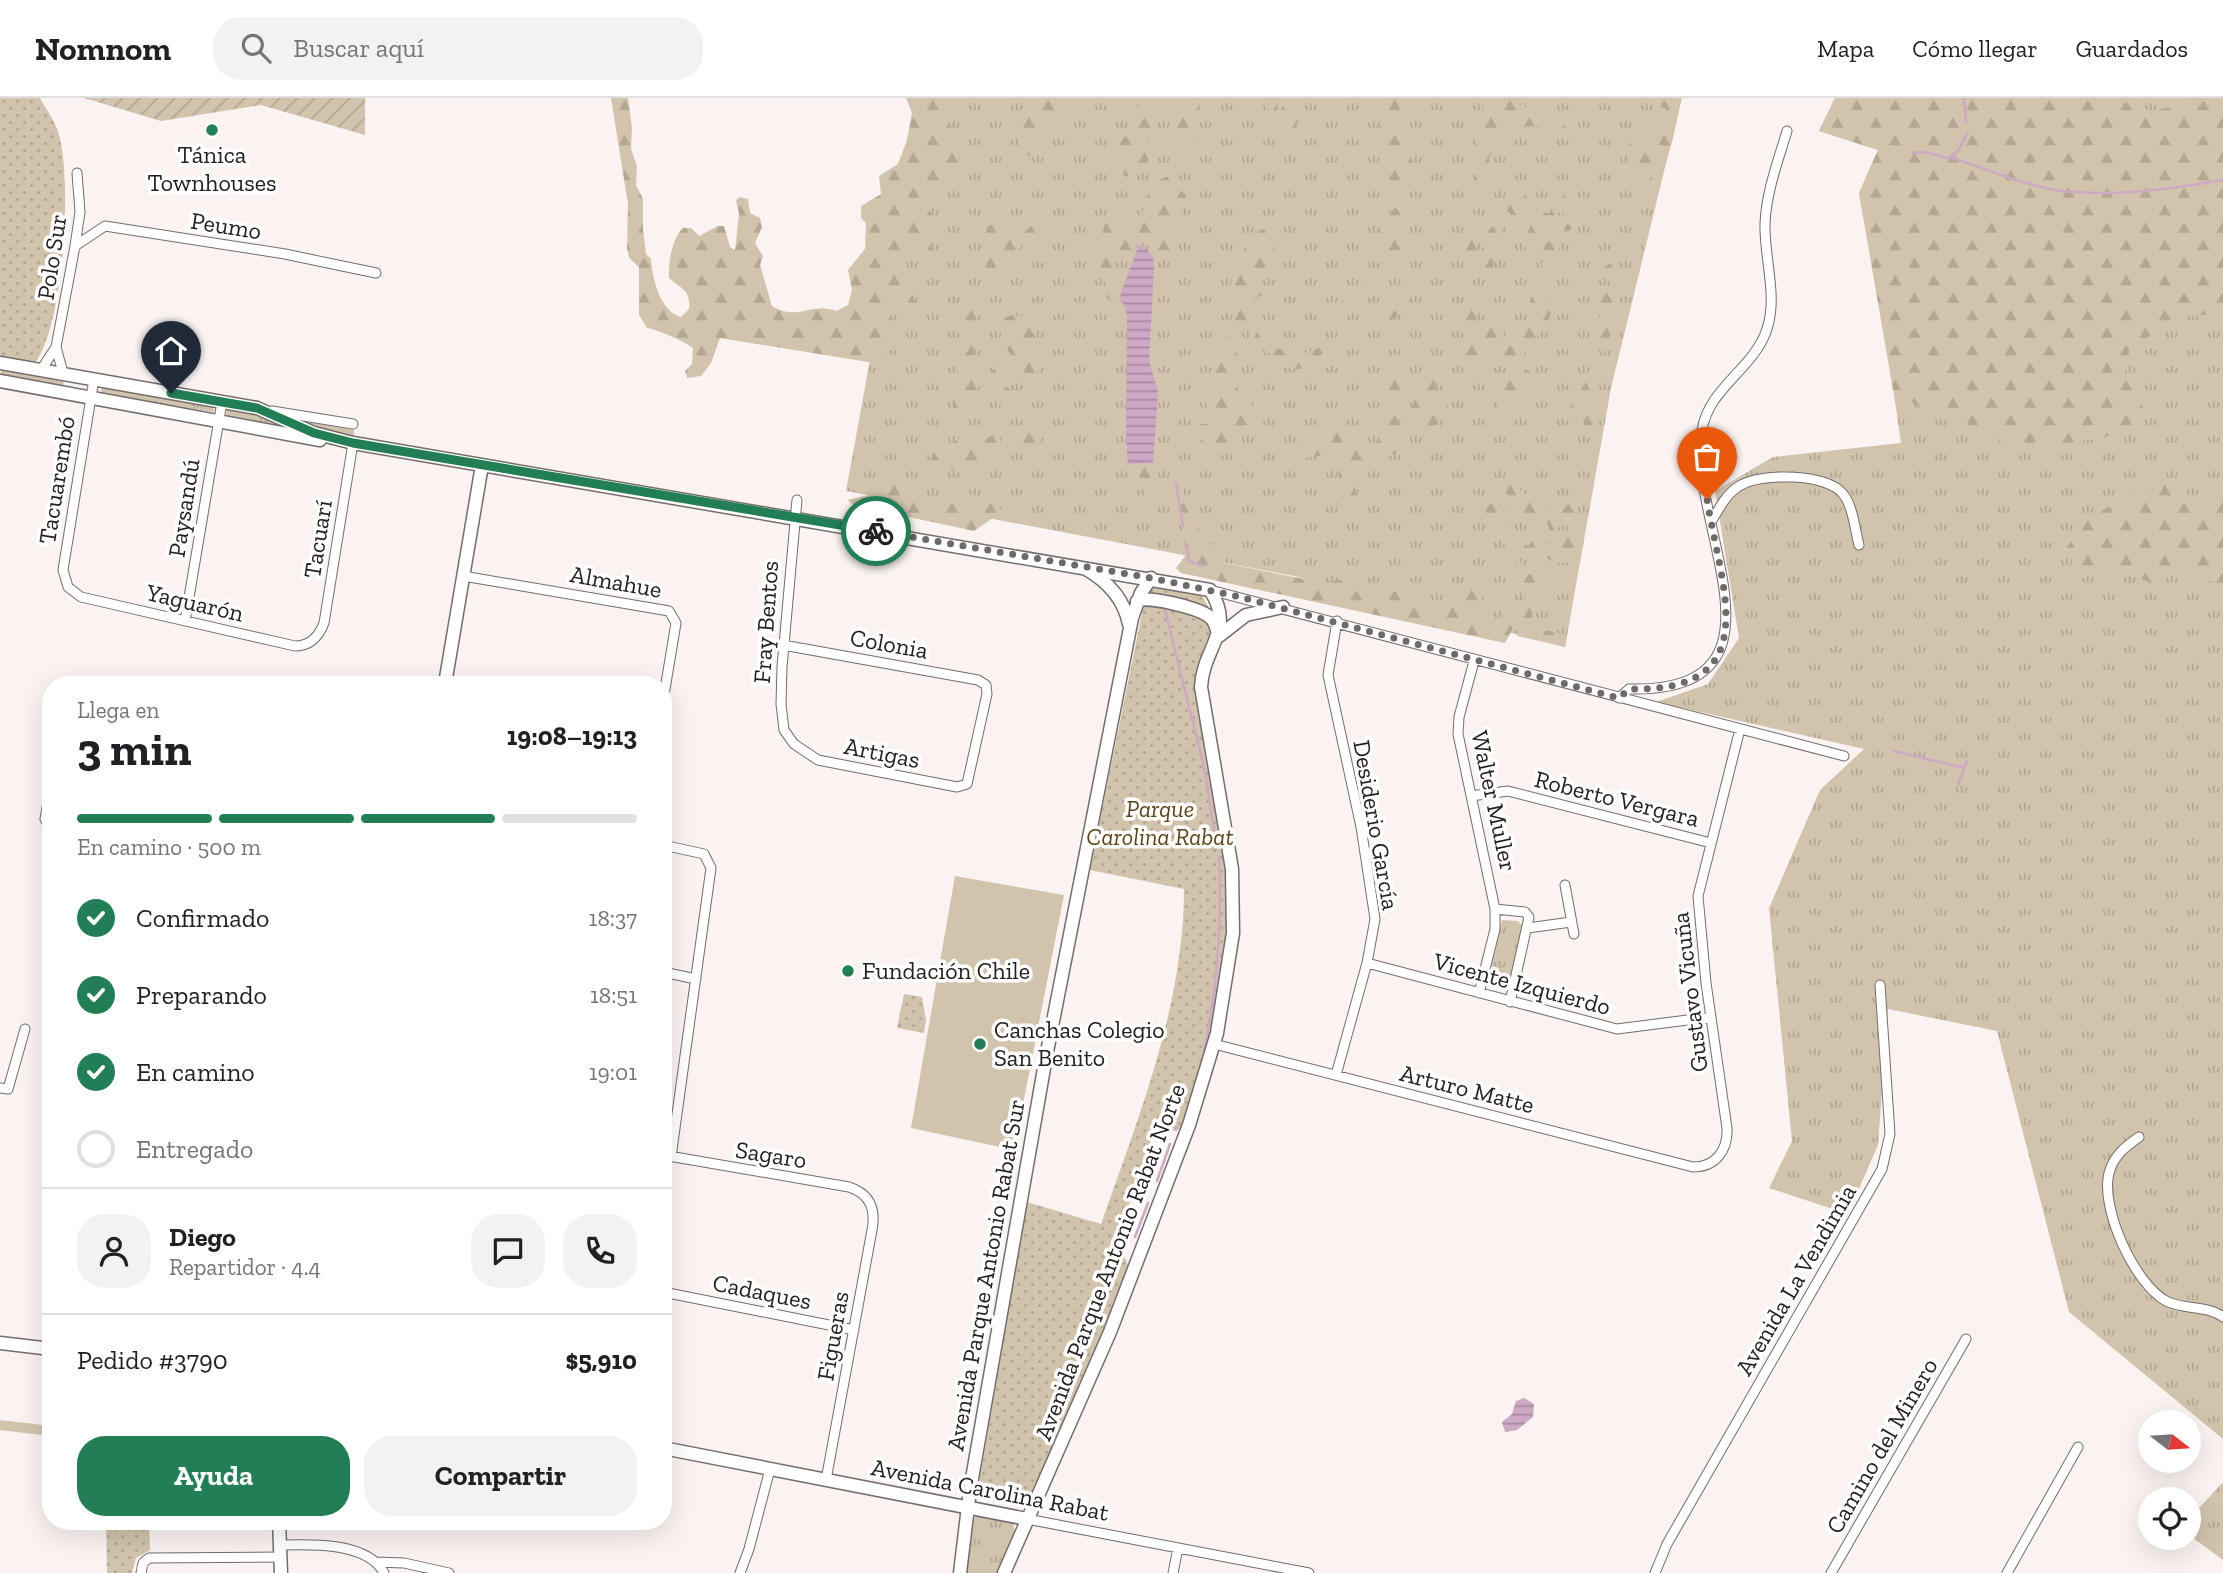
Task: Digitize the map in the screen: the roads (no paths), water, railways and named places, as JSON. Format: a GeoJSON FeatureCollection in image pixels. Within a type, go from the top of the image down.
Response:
{"type":"FeatureCollection","features":[{"type":"Feature","properties":{"kind":"street"},"geometry":{"type":"LineString","coordinates":[[1619,698],[1629,689],[1663,689],[1688,681],[1705,670],[1718,654],[1726,635],[1728,614],[1700,453],[1701,432],[1716,397],[1752,356],[1767,329],[1771,298],[1765,223],[1770,189],[1787,131]]}},
{"type":"Feature","properties":{"kind":"street","name":"Polo Sur"},"geometry":{"type":"LineString","coordinates":[[41,370],[56,347],[75,246],[80,212],[77,173]]}},
{"type":"Feature","properties":{"kind":"street","name":"Peumo"},"geometry":{"type":"LineString","coordinates":[[75,246],[105,226],[273,252],[376,273]]}},
{"type":"Feature","properties":{"kind":"street","name":"Polo Sur"},"geometry":{"type":"LineString","coordinates":[[56,347],[67,374]]}},
{"type":"Feature","properties":{"kind":"street"},"geometry":{"type":"LineString","coordinates":[[0,363],[353,424]]}},
{"type":"Feature","properties":{"kind":"street"},"geometry":{"type":"LineString","coordinates":[[67,374],[67,394]]}},
{"type":"Feature","properties":{"kind":"street","name":"Tacuarembó"},"geometry":{"type":"LineString","coordinates":[[68,587],[64,580],[64,561],[94,379]]}},
{"type":"Feature","properties":{"kind":"street"},"geometry":{"type":"LineString","coordinates":[[0,381],[218,420],[264,431],[353,443],[1151,578],[1283,607],[1474,661],[1844,756]]}},
{"type":"Feature","properties":{"kind":"street","name":"Paysandú"},"geometry":{"type":"LineString","coordinates":[[185,621],[222,402]]}},
{"type":"Feature","properties":{"kind":"street"},"geometry":{"type":"LineString","coordinates":[[257,408],[314,433],[353,443]]}},
{"type":"Feature","properties":{"kind":"street","name":"Tacuarí"},"geometry":{"type":"LineString","coordinates":[[314,639],[324,623],[353,443]]}},
{"type":"Feature","properties":{"kind":"street"},"geometry":{"type":"LineString","coordinates":[[446,676],[482,465]]}},
{"type":"Feature","properties":{"kind":"street"},"geometry":{"type":"LineString","coordinates":[[1711,522],[1729,494],[1746,482],[1759,479],[1821,480],[1836,487],[1846,498],[1859,545]]}},
{"type":"Feature","properties":{"kind":"street","name":"Fray Bentos"},"geometry":{"type":"LineString","coordinates":[[794,744],[782,721],[783,645],[797,500]]}},
{"type":"Feature","properties":{"kind":"street"},"geometry":{"type":"LineString","coordinates":[[1080,566],[1099,576],[1116,594],[1130,628]]}},
{"type":"Feature","properties":{"kind":"street","name":"Almahue"},"geometry":{"type":"LineString","coordinates":[[463,576],[669,611],[676,623],[667,676]]}},
{"type":"Feature","properties":{"kind":"street","name":"Avenida Parque Antonio Rabat Sur"},"geometry":{"type":"LineString","coordinates":[[960,1573],[967,1507],[1046,1057],[1130,628],[1137,601],[1151,578]]}},
{"type":"Feature","properties":{"kind":"street","name":"Yaguarón"},"geometry":{"type":"LineString","coordinates":[[68,587],[81,597],[295,646],[304,646],[314,639]]}},
{"type":"Feature","properties":{"kind":"street","name":"Avenida Parque Antonio Rabat Norte"},"geometry":{"type":"LineString","coordinates":[[1004,1573],[1081,1404],[1110,1332],[1189,1125],[1214,1044],[1230,963],[1234,906],[1223,800],[1201,687],[1203,669],[1217,637],[1222,614],[1210,590]]}},
{"type":"Feature","properties":{"kind":"street"},"geometry":{"type":"LineString","coordinates":[[1137,601],[1150,598],[1201,612],[1213,620],[1217,637],[1246,615],[1283,607]]}},
{"type":"Feature","properties":{"kind":"street","name":"Desiderio García"},"geometry":{"type":"LineString","coordinates":[[1336,1075],[1367,963],[1374,931],[1375,907],[1328,675],[1328,660],[1337,621]]}},
{"type":"Feature","properties":{"kind":"street","name":"Colonia"},"geometry":{"type":"LineString","coordinates":[[783,645],[978,680],[986,685],[988,694],[967,784]]}},
{"type":"Feature","properties":{"kind":"street","name":"Walter Muller"},"geometry":{"type":"LineString","coordinates":[[1474,661],[1458,725],[1495,909],[1495,929],[1479,993]]}},
{"type":"Feature","properties":{"kind":"street","name":"Gustavo Vicuña"},"geometry":{"type":"LineString","coordinates":[[1710,1164],[1722,1153],[1727,1138],[1698,904],[1740,729]]}},
{"type":"Feature","properties":{"kind":"street","name":"Artigas"},"geometry":{"type":"LineString","coordinates":[[794,744],[811,758],[824,762],[957,787],[967,784]]}},
{"type":"Feature","properties":{"kind":"street","name":"Roberto Vergara"},"geometry":{"type":"LineString","coordinates":[[1471,796],[1508,792],[1711,843]]}},
{"type":"Feature","properties":{"kind":"street"},"geometry":{"type":"LineString","coordinates":[[672,847],[698,851],[708,859],[711,868],[672,1125]]}},
{"type":"Feature","properties":{"kind":"street"},"geometry":{"type":"LineString","coordinates":[[1565,884],[1574,934]]}},
{"type":"Feature","properties":{"kind":"street","name":"Walter Muller"},"geometry":{"type":"LineString","coordinates":[[1495,909],[1525,912],[1529,917],[1528,928]]}},
{"type":"Feature","properties":{"kind":"street"},"geometry":{"type":"LineString","coordinates":[[1510,1002],[1528,928],[1571,922]]}},
{"type":"Feature","properties":{"kind":"street","name":"Vicente Izquierdo"},"geometry":{"type":"LineString","coordinates":[[1367,963],[1624,1030],[1711,1017]]}},
{"type":"Feature","properties":{"kind":"street"},"geometry":{"type":"LineString","coordinates":[[672,974],[696,979]]}},
{"type":"Feature","properties":{"kind":"street","name":"Avenida La Vendimia"},"geometry":{"type":"LineString","coordinates":[[1655,1573],[1667,1544],[1882,1169],[1890,1134],[1880,985]]}},
{"type":"Feature","properties":{"kind":"street"},"geometry":{"type":"LineString","coordinates":[[0,1088],[8,1088],[24,1030]]}},
{"type":"Feature","properties":{"kind":"street","name":"Arturo Matte"},"geometry":{"type":"LineString","coordinates":[[1214,1044],[1693,1167],[1710,1164]]}},
{"type":"Feature","properties":{"kind":"street"},"geometry":{"type":"LineString","coordinates":[[2139,1137],[2117,1154],[2108,1175],[2116,1228],[2131,1265],[2146,1284],[2167,1301],[2223,1317]]}},
{"type":"Feature","properties":{"kind":"street","name":"Sagaro"},"geometry":{"type":"LineString","coordinates":[[672,1157],[849,1187],[868,1199]]}},
{"type":"Feature","properties":{"kind":"street","name":"Figueras"},"geometry":{"type":"LineString","coordinates":[[826,1480],[874,1220],[868,1199]]}},
{"type":"Feature","properties":{"kind":"street","name":"Cadaques"},"geometry":{"type":"LineString","coordinates":[[672,1294],[854,1330]]}},
{"type":"Feature","properties":{"kind":"street","name":"Camino del Minero"},"geometry":{"type":"LineString","coordinates":[[1831,1573],[1966,1339]]}},
{"type":"Feature","properties":{"kind":"street"},"geometry":{"type":"LineString","coordinates":[[0,1343],[42,1348]]}},
{"type":"Feature","properties":{"kind":"street"},"geometry":{"type":"LineString","coordinates":[[2007,1573],[2078,1447]]}},
{"type":"Feature","properties":{"kind":"street","name":"Avenida Carolina Rabat"},"geometry":{"type":"LineString","coordinates":[[672,1450],[1309,1573]]}},
{"type":"Feature","properties":{"kind":"street"},"geometry":{"type":"LineString","coordinates":[[740,1573],[750,1549],[770,1469]]}},
{"type":"Feature","properties":{"kind":"street"},"geometry":{"type":"LineString","coordinates":[[279,1530],[281,1573]]}},
{"type":"Feature","properties":{"kind":"street"},"geometry":{"type":"LineString","coordinates":[[141,1573],[143,1563],[149,1558],[280,1551],[327,1545],[376,1562],[404,1563],[449,1573]]}},
{"type":"Feature","properties":{"kind":"street"},"geometry":{"type":"LineString","coordinates":[[1173,1573],[1178,1548]]}},
{"type":"Feature","properties":{"kind":"street"},"geometry":{"type":"LineString","coordinates":[[376,1562],[384,1573]]}},
{"type":"Feature","properties":{"kind":"waterway"},"geometry":{"type":"LineString","coordinates":[[1964,98],[1966,122]]}},
{"type":"Feature","properties":{"kind":"waterway"},"geometry":{"type":"LineString","coordinates":[[1913,153],[1949,157],[1955,154],[1967,133]]}},
{"type":"Feature","properties":{"kind":"waterway"},"geometry":{"type":"LineString","coordinates":[[1950,157],[2049,189],[2083,193],[2124,193],[2223,180]]}},
{"type":"Feature","properties":{"kind":"waterway"},"geometry":{"type":"LineString","coordinates":[[1176,483],[1183,527]]}},
{"type":"Feature","properties":{"kind":"waterway"},"geometry":{"type":"LineString","coordinates":[[1186,544],[1189,561],[1202,566]]}},
{"type":"Feature","properties":{"kind":"waterway"},"geometry":{"type":"LineString","coordinates":[[1164,606],[1204,767],[1217,849]]}},
{"type":"Feature","properties":{"kind":"waterway"},"geometry":{"type":"LineString","coordinates":[[1894,751],[1964,768]]}},
{"type":"Feature","properties":{"kind":"waterway"},"geometry":{"type":"LineString","coordinates":[[1958,785],[1967,761]]}},
{"type":"Feature","properties":{"kind":"waterway"},"geometry":{"type":"LineString","coordinates":[[1204,1051],[1218,954],[1219,856]]}},
{"type":"Feature","properties":{"kind":"waterway"},"geometry":{"type":"LineString","coordinates":[[1157,1181],[1170,1144]]}},
{"type":"Feature","properties":{"kind":"waterway"},"geometry":{"type":"LineString","coordinates":[[1135,1237],[1148,1203]]}},
{"type":"Feature","properties":{"kind":"place","name":"Tánica Townhouses"},"geometry":{"type":"Point","coordinates":[212,130]}},
{"type":"Feature","properties":{"kind":"place","name":"Fundación Chile"},"geometry":{"type":"Point","coordinates":[848,971]}},
{"type":"Feature","properties":{"kind":"place","name":"Canchas Colegio San Benito"},"geometry":{"type":"Point","coordinates":[980,1044]}},
{"type":"Feature","properties":{"kind":"park label","name":"Parque Carolina Rabat"},"geometry":{"type":"Point","coordinates":[1160,823]}}]}
